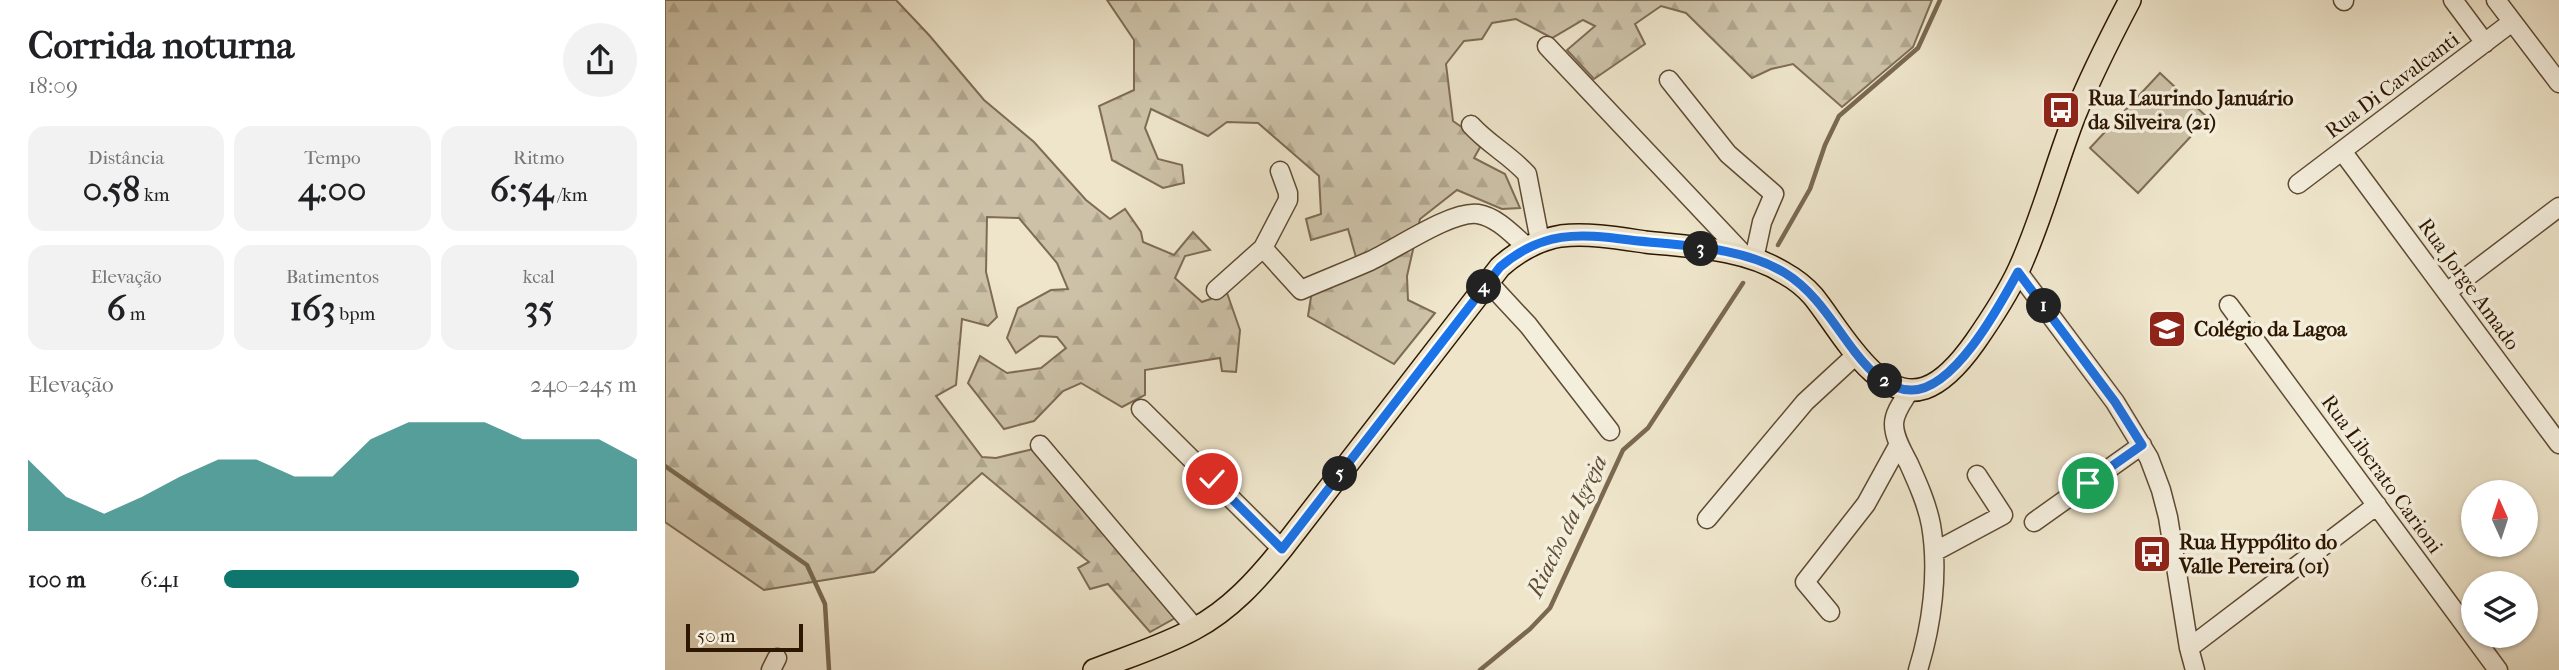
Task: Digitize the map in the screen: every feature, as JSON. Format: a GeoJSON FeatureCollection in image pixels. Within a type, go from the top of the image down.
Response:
{"type":"FeatureCollection","features":[{"type":"Feature","properties":{"kind":"main road"},"geometry":{"type":"LineString","coordinates":[[1094,670],[1195,628],[1229,606],[1282,549],[1500,267],[1534,244],[1583,235],[1695,248],[1749,258],[1784,272],[1812,295],[1857,354],[1881,379],[1910,390],[1926,388],[1955,366],[1990,321],[2018,272],[2082,98],[2130,0]]}},
{"type":"Feature","properties":{"kind":"street"},"geometry":{"type":"LineString","coordinates":[[2453,0],[2485,43]]}},
{"type":"Feature","properties":{"kind":"street"},"geometry":{"type":"LineString","coordinates":[[2496,0],[2559,83]]}},
{"type":"Feature","properties":{"kind":"street","name":"Rua Di Cavalcanti"},"geometry":{"type":"LineString","coordinates":[[2298,184],[2512,22]]}},
{"type":"Feature","properties":{"kind":"street"},"geometry":{"type":"LineString","coordinates":[[1547,46],[1749,258],[1774,194],[1727,154],[1669,80]]}},
{"type":"Feature","properties":{"kind":"street"},"geometry":{"type":"LineString","coordinates":[[1471,125],[1527,174],[1534,244]]}},
{"type":"Feature","properties":{"kind":"street","name":"Rua Jorge Amado"},"geometry":{"type":"LineString","coordinates":[[2343,151],[2556,434]]}},
{"type":"Feature","properties":{"kind":"street"},"geometry":{"type":"LineString","coordinates":[[1216,290],[1263,248],[1288,200],[1280,171]]}},
{"type":"Feature","properties":{"kind":"street"},"geometry":{"type":"LineString","coordinates":[[2447,292],[2559,207]]}},
{"type":"Feature","properties":{"kind":"street"},"geometry":{"type":"LineString","coordinates":[[1263,248],[1301,290],[1372,260],[1465,214],[1479,214],[1496,220],[1534,244]]}},
{"type":"Feature","properties":{"kind":"street"},"geometry":{"type":"LineString","coordinates":[[2018,272],[2115,402],[2142,445],[2161,490],[2168,517],[2195,670]]}},
{"type":"Feature","properties":{"kind":"street"},"geometry":{"type":"LineString","coordinates":[[1488,282],[1528,325],[1610,431]]}},
{"type":"Feature","properties":{"kind":"street","name":"Rua Liberato Carioni"},"geometry":{"type":"LineString","coordinates":[[2229,305],[2498,670]]}},
{"type":"Feature","properties":{"kind":"street"},"geometry":{"type":"LineString","coordinates":[[1707,519],[1805,402],[1857,354]]}},
{"type":"Feature","properties":{"kind":"street"},"geometry":{"type":"LineString","coordinates":[[1910,390],[1893,423],[1899,444],[1924,501],[1931,525],[1934,552],[1930,621],[1918,670]]}},
{"type":"Feature","properties":{"kind":"street"},"geometry":{"type":"LineString","coordinates":[[1141,409],[1282,549]]}},
{"type":"Feature","properties":{"kind":"street"},"geometry":{"type":"LineString","coordinates":[[1830,612],[1805,582],[1866,504],[1899,444]]}},
{"type":"Feature","properties":{"kind":"street"},"geometry":{"type":"LineString","coordinates":[[1040,445],[1195,628]]}},
{"type":"Feature","properties":{"kind":"street"},"geometry":{"type":"LineString","coordinates":[[2034,522],[2142,445]]}},
{"type":"Feature","properties":{"kind":"street"},"geometry":{"type":"LineString","coordinates":[[1934,552],[2003,515],[1977,475]]}},
{"type":"Feature","properties":{"kind":"street"},"geometry":{"type":"LineString","coordinates":[[2189,648],[2377,505]]}},
{"type":"Feature","properties":{"kind":"green space"},"geometry":{"type":"Polygon","coordinates":[[[665,0],[896,0],[984,100],[1034,142],[1086,200],[1110,219],[1125,209],[1141,232],[1143,242],[1174,255],[1193,232],[1210,250],[1185,256],[1175,278],[1202,302],[1227,293],[1240,330],[1236,372],[1222,371],[1220,358],[1145,370],[1145,395],[1122,407],[1081,383],[1063,391],[1034,421],[1004,429],[968,383],[980,356],[1007,373],[1041,368],[1066,348],[1057,337],[1040,336],[1016,353],[1007,338],[1018,308],[1051,290],[1068,289],[1057,263],[1019,218],[987,217],[986,272],[997,317],[988,326],[962,319],[956,385],[936,396],[982,457],[996,458],[1033,449],[1177,617],[1150,632],[1108,584],[1090,589],[1078,568],[1089,562],[982,473],[874,572],[764,590],[665,522],[665,0]]]}},
{"type":"Feature","properties":{"kind":"green space"},"geometry":{"type":"Polygon","coordinates":[[[1107,0],[1932,0],[1913,47],[1842,107],[1793,64],[1771,69],[1752,78],[1686,13],[1661,6],[1635,24],[1645,44],[1594,79],[1567,50],[1595,26],[1583,20],[1552,38],[1516,19],[1492,23],[1482,39],[1464,41],[1446,64],[1453,121],[1483,142],[1474,158],[1505,174],[1520,208],[1502,209],[1457,190],[1420,219],[1407,276],[1408,300],[1435,313],[1394,364],[1308,316],[1314,278],[1357,261],[1348,229],[1311,240],[1306,219],[1321,214],[1319,176],[1258,123],[1227,122],[1208,136],[1151,109],[1145,128],[1158,159],[1182,165],[1184,183],[1163,188],[1112,160],[1099,106],[1134,90],[1134,40],[1107,0]]]}},
{"type":"Feature","properties":{"kind":"green space"},"geometry":{"type":"Polygon","coordinates":[[[2160,73],[2208,118],[2138,193],[2090,148],[2160,73]]]}},
{"type":"Feature","properties":{"kind":"waterway","name":"Riacho da Igreja"},"geometry":{"type":"LineString","coordinates":[[1778,245],[1810,189],[1825,145],[1839,116],[1918,48],[1940,0]]}},
{"type":"Feature","properties":{"kind":"waterway","name":"Riacho da Igreja"},"geometry":{"type":"LineString","coordinates":[[1480,670],[1530,629],[1550,608],[1623,450],[1648,428],[1743,283]]}},
{"type":"Feature","properties":{"kind":"waterway"},"geometry":{"type":"LineString","coordinates":[[665,466],[807,565],[825,604],[829,670]]}},
{"type":"Feature","properties":{"kind":"place","name":"Rua Laurindo Januário da Silveira (21)"},"geometry":{"type":"Point","coordinates":[2061,110]}},
{"type":"Feature","properties":{"kind":"place","name":"Colégio da Lagoa"},"geometry":{"type":"Point","coordinates":[2167,329]}},
{"type":"Feature","properties":{"kind":"place","name":"Rua Hyppólito do Valle Pereira (01)"},"geometry":{"type":"Point","coordinates":[2152,554]}},
{"type":"Feature","properties":{"kind":"route"},"geometry":{"type":"LineString","coordinates":[[1212,479],[1282,549],[1500,267],[1511,257],[1541,241],[1583,235],[1722,252],[1745,257],[1784,272],[1812,295],[1869,369],[1881,379],[1910,390],[1926,388],[1955,366],[1968,352],[1990,321],[2018,272],[2115,402],[2142,445],[2088,483]]}}]}
